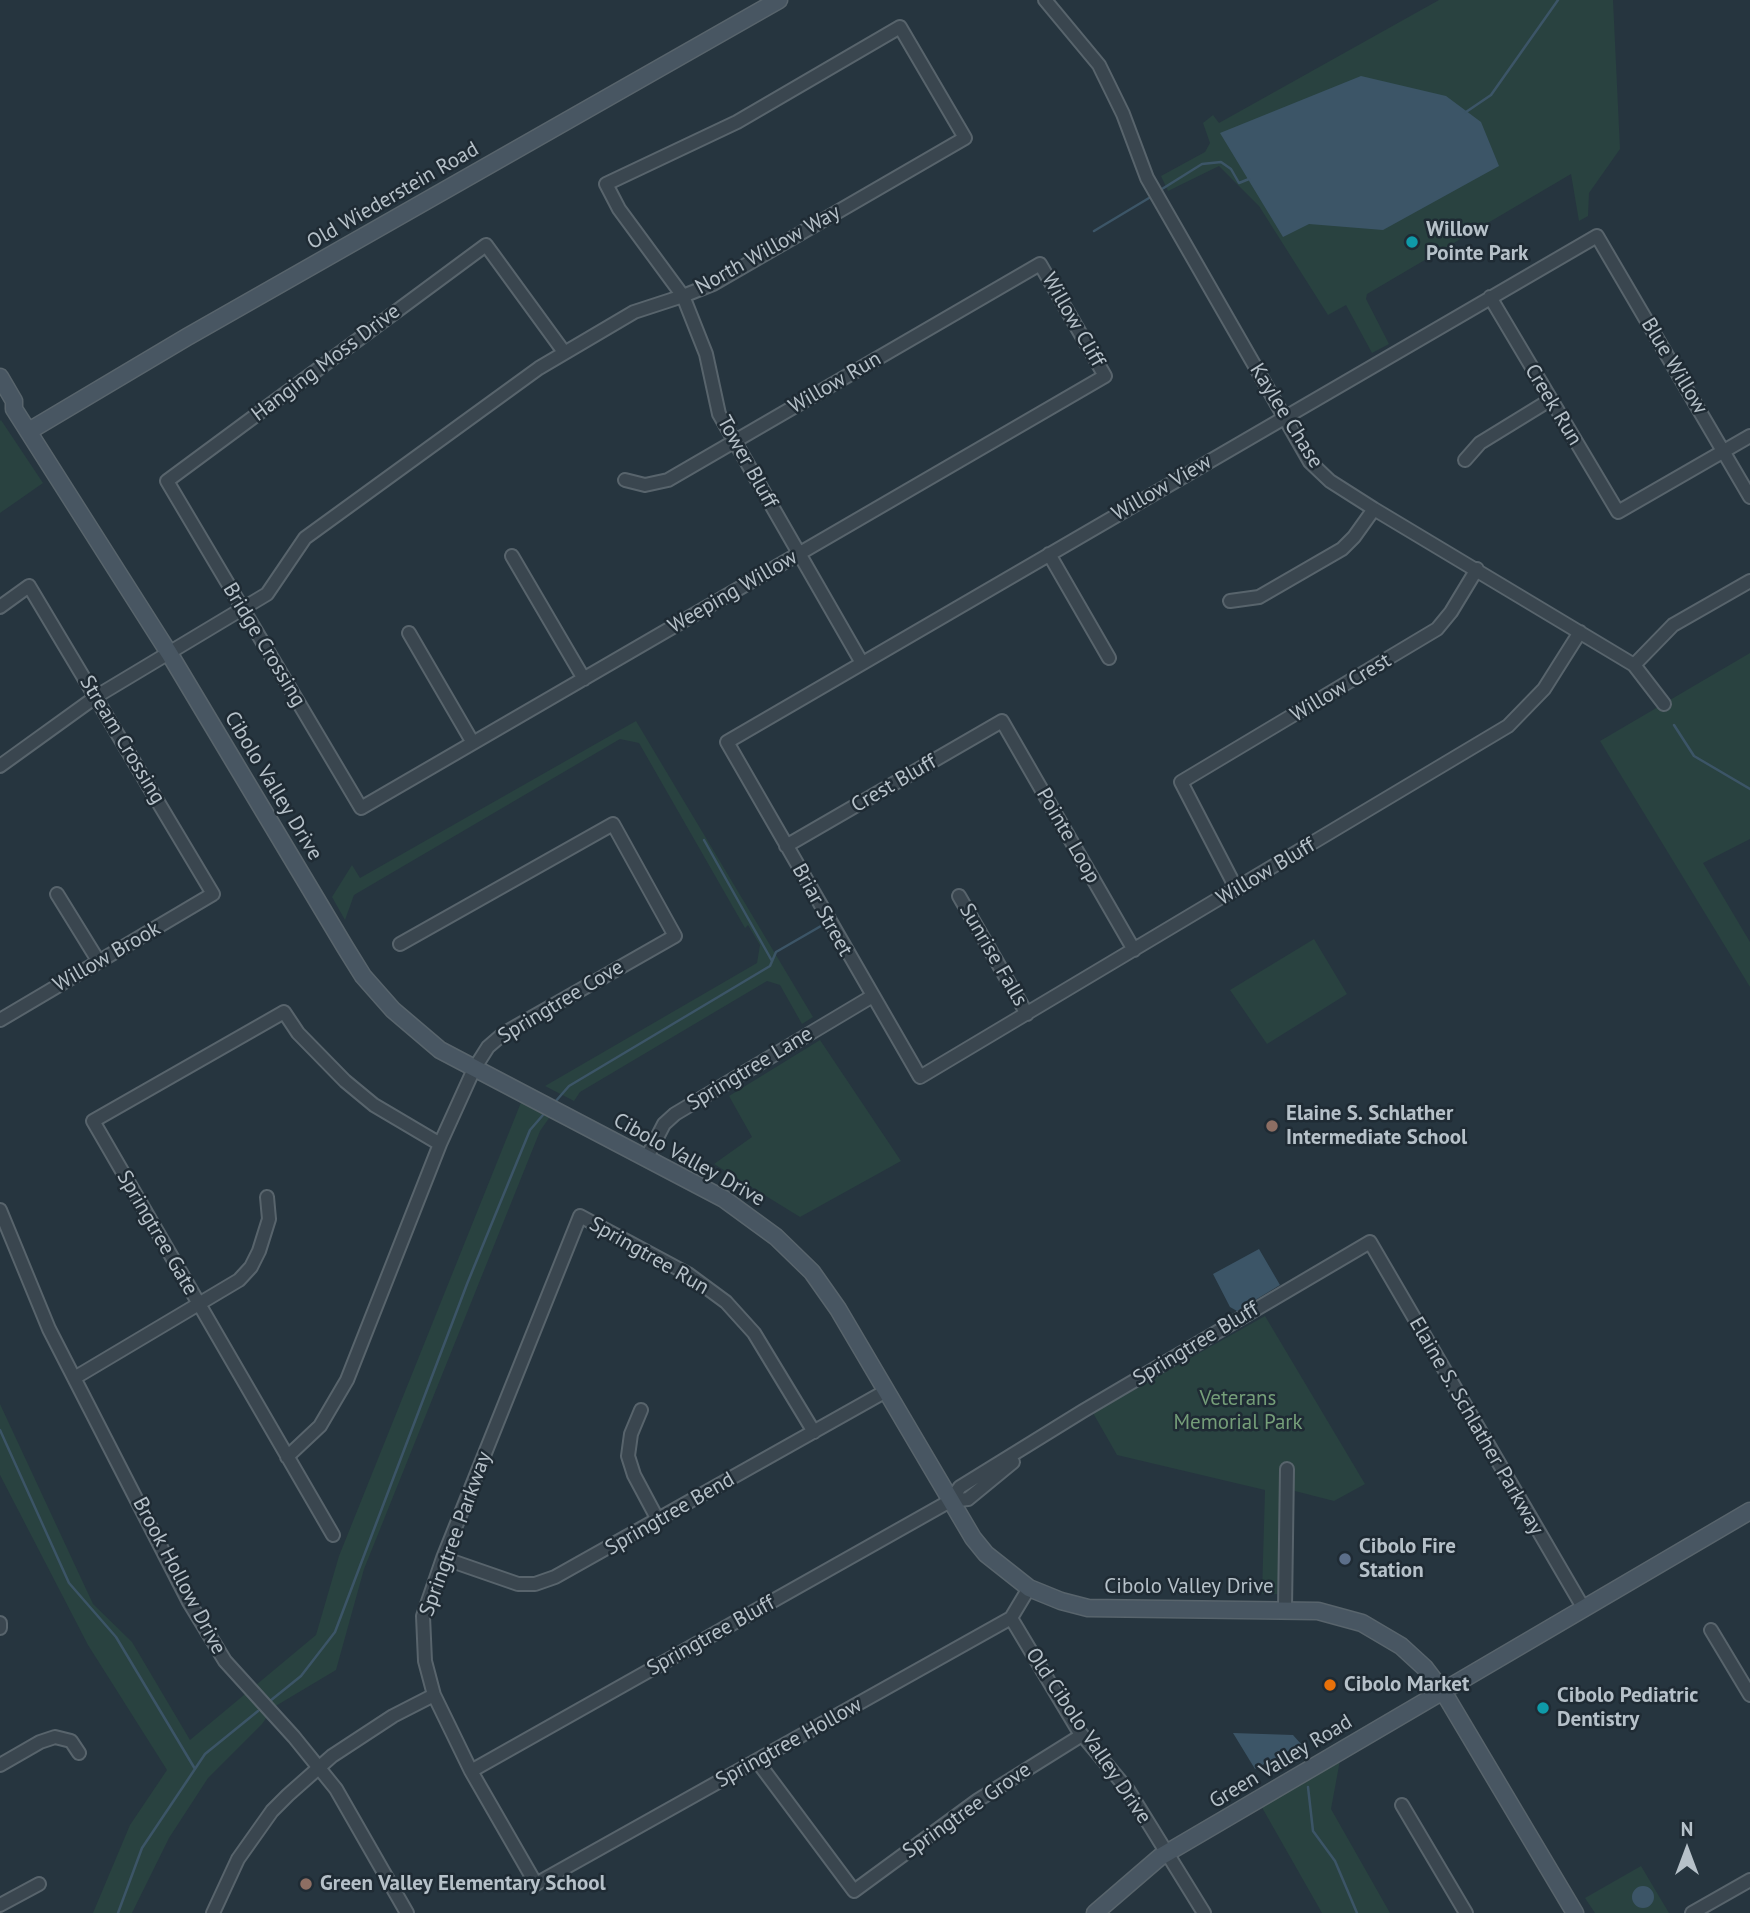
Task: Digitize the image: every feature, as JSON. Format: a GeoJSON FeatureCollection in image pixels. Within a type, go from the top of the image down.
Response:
{"type":"FeatureCollection","features":[{"type":"Feature","properties":{"kind":"main road","name":"Old Wiederstein Road"},"geometry":{"type":"LineString","coordinates":[[29,432],[187,337],[779,0]]}},
{"type":"Feature","properties":{"kind":"main road","name":"Cibolo Valley Drive"},"geometry":{"type":"LineString","coordinates":[[0,377],[14,401],[14,409],[169,653],[363,976],[393,1010],[440,1049],[474,1069],[724,1199],[754,1219],[795,1254],[838,1309],[950,1501],[986,1554],[1029,1588],[1088,1608],[1284,1608],[1340,1616],[1381,1633],[1425,1668],[1444,1693],[1575,1913]]}},
{"type":"Feature","properties":{"kind":"main road","name":"Cibolo Valley Drive"},"geometry":{"type":"LineString","coordinates":[[0,397],[6,406],[14,409]]}},
{"type":"Feature","properties":{"kind":"main road","name":"Green Valley Road"},"geometry":{"type":"LineString","coordinates":[[1095,1913],[1166,1853],[1444,1693],[1750,1511]]}},
{"type":"Feature","properties":{"kind":"street","name":"Kaylee Chase"},"geometry":{"type":"LineString","coordinates":[[1045,0],[1099,65],[1123,114],[1147,178],[1284,417],[1320,473],[1374,509],[1634,665],[1664,704]]}},
{"type":"Feature","properties":{"kind":"street","name":"North Willow Way"},"geometry":{"type":"LineString","coordinates":[[0,766],[97,696],[243,609],[274,587],[289,557],[305,538],[564,352],[634,312],[713,284],[965,138],[900,27],[737,122],[606,184]]}},
{"type":"Feature","properties":{"kind":"street","name":"Tower Bluff"},"geometry":{"type":"LineString","coordinates":[[606,184],[619,209],[683,296],[706,354],[719,414],[862,663]]}},
{"type":"Feature","properties":{"kind":"street","name":"Willow View"},"geometry":{"type":"LineString","coordinates":[[727,742],[1597,236]]}},
{"type":"Feature","properties":{"kind":"street","name":"Blue Willow"},"geometry":{"type":"LineString","coordinates":[[1597,236],[1750,497]]}},
{"type":"Feature","properties":{"kind":"street","name":"Hanging Moss Drive"},"geometry":{"type":"LineString","coordinates":[[167,481],[486,244],[564,352]]}},
{"type":"Feature","properties":{"kind":"street","name":"Willow Cliff"},"geometry":{"type":"LineString","coordinates":[[1040,264],[1105,376]]}},
{"type":"Feature","properties":{"kind":"street","name":"Willow Run"},"geometry":{"type":"LineString","coordinates":[[625,480],[645,485],[658,484],[1040,264]]}},
{"type":"Feature","properties":{"kind":"street","name":"Creek Run"},"geometry":{"type":"LineString","coordinates":[[1490,297],[1618,512],[1724,451]]}},
{"type":"Feature","properties":{"kind":"street","name":"Weeping Willow"},"geometry":{"type":"LineString","coordinates":[[361,808],[1105,376]]}},
{"type":"Feature","properties":{"kind":"street"},"geometry":{"type":"LineString","coordinates":[[1465,460],[1480,443],[1550,400]]}},
{"type":"Feature","properties":{"kind":"street"},"geometry":{"type":"LineString","coordinates":[[1724,451],[1750,436]]}},
{"type":"Feature","properties":{"kind":"street","name":"Bridge Crossing"},"geometry":{"type":"LineString","coordinates":[[167,481],[361,808]]}},
{"type":"Feature","properties":{"kind":"street"},"geometry":{"type":"LineString","coordinates":[[1230,601],[1259,597],[1342,549],[1374,509]]}},
{"type":"Feature","properties":{"kind":"street"},"geometry":{"type":"LineString","coordinates":[[1049,554],[1109,658]]}},
{"type":"Feature","properties":{"kind":"street"},"geometry":{"type":"LineString","coordinates":[[512,556],[584,679]]}},
{"type":"Feature","properties":{"kind":"street","name":"Willow Crest"},"geometry":{"type":"LineString","coordinates":[[1237,890],[1181,782],[1437,629],[1451,612],[1477,569]]}},
{"type":"Feature","properties":{"kind":"street"},"geometry":{"type":"LineString","coordinates":[[1634,665],[1673,625],[1750,580]]}},
{"type":"Feature","properties":{"kind":"street","name":"Stream Crossing"},"geometry":{"type":"LineString","coordinates":[[0,607],[29,586],[213,894]]}},
{"type":"Feature","properties":{"kind":"street","name":"Willow Bluff"},"geometry":{"type":"LineString","coordinates":[[920,1077],[1508,726],[1544,689],[1580,632]]}},
{"type":"Feature","properties":{"kind":"street"},"geometry":{"type":"LineString","coordinates":[[409,633],[473,743]]}},
{"type":"Feature","properties":{"kind":"street","name":"Crest Bluff"},"geometry":{"type":"LineString","coordinates":[[786,846],[1002,721]]}},
{"type":"Feature","properties":{"kind":"street","name":"Pointe Loop"},"geometry":{"type":"LineString","coordinates":[[1002,721],[1134,950]]}},
{"type":"Feature","properties":{"kind":"street","name":"Briar Street"},"geometry":{"type":"LineString","coordinates":[[727,742],[871,997],[920,1077]]}},
{"type":"Feature","properties":{"kind":"street","name":"Springtree Cove"},"geometry":{"type":"LineString","coordinates":[[287,1457],[320,1426],[347,1380],[440,1144],[474,1069],[488,1047],[503,1034],[675,936],[613,824],[400,944]]}},
{"type":"Feature","properties":{"kind":"street"},"geometry":{"type":"LineString","coordinates":[[57,894],[99,962]]}},
{"type":"Feature","properties":{"kind":"street","name":"Willow Brook"},"geometry":{"type":"LineString","coordinates":[[0,1020],[213,894]]}},
{"type":"Feature","properties":{"kind":"street","name":"Sunrise Falls"},"geometry":{"type":"LineString","coordinates":[[959,896],[1027,1014]]}},
{"type":"Feature","properties":{"kind":"street","name":"Springtree Lane"},"geometry":{"type":"LineString","coordinates":[[646,1159],[664,1124],[675,1114],[871,997]]}},
{"type":"Feature","properties":{"kind":"street","name":"Springtree Gate"},"geometry":{"type":"LineString","coordinates":[[333,1535],[93,1121],[284,1012],[320,1058],[345,1081],[374,1105],[440,1144]]}},
{"type":"Feature","properties":{"kind":"street"},"geometry":{"type":"LineString","coordinates":[[76,1377],[200,1307],[239,1280],[251,1267],[269,1220],[267,1198]]}},
{"type":"Feature","properties":{"kind":"street","name":"Brook Hollow Drive"},"geometry":{"type":"LineString","coordinates":[[0,1210],[32,1292],[211,1640],[238,1678],[318,1767],[351,1814],[407,1913]]}},
{"type":"Feature","properties":{"kind":"street","name":"Springtree Run"},"geometry":{"type":"LineString","coordinates":[[580,1216],[688,1274],[726,1302],[754,1333],[814,1433]]}},
{"type":"Feature","properties":{"kind":"street","name":"Springtree Parkway"},"geometry":{"type":"LineString","coordinates":[[536,1884],[471,1771],[434,1695],[425,1661],[423,1616],[443,1558],[580,1216]]}},
{"type":"Feature","properties":{"kind":"street","name":"Springtree Bluff"},"geometry":{"type":"LineString","coordinates":[[471,1771],[950,1501],[968,1499],[1024,1450],[1083,1411],[1370,1242]]}},
{"type":"Feature","properties":{"kind":"street","name":"Elaine S. Schlather Parkway"},"geometry":{"type":"LineString","coordinates":[[1370,1242],[1584,1609]]}},
{"type":"Feature","properties":{"kind":"street","name":"Springtree Bend"},"geometry":{"type":"LineString","coordinates":[[443,1558],[504,1581],[535,1584],[576,1567],[886,1391]]}},
{"type":"Feature","properties":{"kind":"street"},"geometry":{"type":"LineString","coordinates":[[642,1410],[631,1434],[628,1456],[634,1475],[658,1520]]}},
{"type":"Feature","properties":{"kind":"street"},"geometry":{"type":"LineString","coordinates":[[1284,1608],[1287,1469]]}},
{"type":"Feature","properties":{"kind":"street","name":"Springtree Hollow"},"geometry":{"type":"LineString","coordinates":[[536,1884],[1011,1618],[1029,1588]]}},
{"type":"Feature","properties":{"kind":"street","name":"Old Cibolo Valley Drive"},"geometry":{"type":"LineString","coordinates":[[1011,1618],[1082,1735],[1128,1790],[1205,1913]]}},
{"type":"Feature","properties":{"kind":"street"},"geometry":{"type":"LineString","coordinates":[[1711,1630],[1750,1695]]}},
{"type":"Feature","properties":{"kind":"street"},"geometry":{"type":"LineString","coordinates":[[213,1913],[253,1836],[272,1811],[318,1767],[393,1716],[434,1695]]}},
{"type":"Feature","properties":{"kind":"street","name":"Springtree Grove"},"geometry":{"type":"LineString","coordinates":[[757,1761],[854,1891],[978,1800],[1082,1735]]}},
{"type":"Feature","properties":{"kind":"street"},"geometry":{"type":"LineString","coordinates":[[0,1765],[40,1742],[55,1737],[71,1741],[79,1753]]}},
{"type":"Feature","properties":{"kind":"street"},"geometry":{"type":"LineString","coordinates":[[1402,1805],[1466,1913]]}},
{"type":"Feature","properties":{"kind":"street"},"geometry":{"type":"LineString","coordinates":[[1692,1913],[1750,1880]]}},
{"type":"Feature","properties":{"kind":"street"},"geometry":{"type":"LineString","coordinates":[[0,1905],[39,1884]]}},
{"type":"Feature","properties":{"kind":"green space"},"geometry":{"type":"Polygon","coordinates":[[[1439,0],[1613,0],[1620,149],[1589,193],[1588,216],[1579,221],[1571,174],[1367,294],[1366,299],[1389,344],[1372,353],[1346,305],[1328,315],[1259,206],[1219,166],[1168,191],[1161,176],[1205,152],[1210,143],[1203,123],[1213,115],[1219,123],[1439,0]]]}},
{"type":"Feature","properties":{"kind":"green space"},"geometry":{"type":"Polygon","coordinates":[[[0,421],[43,483],[0,513],[0,421]]]}},
{"type":"Feature","properties":{"kind":"green space"},"geometry":{"type":"Polygon","coordinates":[[[1750,653],[1750,839],[1703,863],[1750,942],[1750,987],[1600,741],[1750,653]]]}},
{"type":"Feature","properties":{"kind":"green space"},"geometry":{"type":"Polygon","coordinates":[[[636,721],[813,1017],[802,1024],[780,985],[767,981],[580,1092],[574,1101],[545,1086],[757,963],[760,945],[748,925],[745,928],[639,743],[620,739],[354,895],[345,920],[332,897],[352,865],[360,878],[636,721]]]}},
{"type":"Feature","properties":{"kind":"green space"},"geometry":{"type":"Polygon","coordinates":[[[1314,939],[1347,994],[1267,1044],[1230,990],[1314,939]]]}},
{"type":"Feature","properties":{"kind":"green space"},"geometry":{"type":"Polygon","coordinates":[[[820,1040],[901,1161],[800,1217],[714,1164],[752,1137],[729,1096],[820,1040]]]}},
{"type":"Feature","properties":{"kind":"green space"},"geometry":{"type":"Polygon","coordinates":[[[524,1095],[554,1111],[540,1131],[364,1569],[336,1670],[274,1707],[262,1724],[208,1778],[169,1838],[132,1913],[93,1913],[130,1825],[167,1770],[88,1645],[0,1475],[0,1404],[93,1604],[132,1642],[190,1740],[316,1635],[339,1556],[524,1095]]]}},
{"type":"Feature","properties":{"kind":"green space","name":"Veterans Memorial Park"},"geometry":{"type":"Polygon","coordinates":[[[1265,1316],[1365,1484],[1334,1501],[1291,1490],[1292,1594],[1262,1594],[1265,1490],[1117,1455],[1093,1413],[1265,1316]]]}},
{"type":"Feature","properties":{"kind":"green space"},"geometry":{"type":"Polygon","coordinates":[[[1340,1760],[1331,1809],[1390,1913],[1322,1913],[1260,1804],[1340,1760]]]}},
{"type":"Feature","properties":{"kind":"green space"},"geometry":{"type":"Polygon","coordinates":[[[1641,1866],[1669,1913],[1595,1913],[1585,1898],[1641,1866]]]}},
{"type":"Feature","properties":{"kind":"water"},"geometry":{"type":"Polygon","coordinates":[[[1361,76],[1446,96],[1481,122],[1499,166],[1383,230],[1309,224],[1283,237],[1220,133],[1361,76]]]}},
{"type":"Feature","properties":{"kind":"water"},"geometry":{"type":"Polygon","coordinates":[[[1259,1249],[1280,1285],[1237,1311],[1230,1307],[1213,1274],[1259,1249]]]}},
{"type":"Feature","properties":{"kind":"water"},"geometry":{"type":"Polygon","coordinates":[[[1233,1733],[1293,1735],[1301,1744],[1255,1769],[1233,1733]]]}},
{"type":"Feature","properties":{"kind":"water"},"geometry":{"type":"Polygon","coordinates":[[[1643,1886],[1651,1889],[1654,1897],[1651,1905],[1643,1908],[1635,1905],[1632,1897],[1635,1889],[1643,1886]]]}},
{"type":"Feature","properties":{"kind":"waterway"},"geometry":{"type":"LineString","coordinates":[[1466,112],[1491,95],[1558,0]]}},
{"type":"Feature","properties":{"kind":"waterway"},"geometry":{"type":"LineString","coordinates":[[1162,189],[1202,164],[1221,162],[1231,169],[1239,183],[1249,179]]}},
{"type":"Feature","properties":{"kind":"waterway"},"geometry":{"type":"LineString","coordinates":[[1094,231],[1149,198]]}},
{"type":"Feature","properties":{"kind":"waterway"},"geometry":{"type":"LineString","coordinates":[[1674,725],[1694,756],[1750,789]]}},
{"type":"Feature","properties":{"kind":"waterway"},"geometry":{"type":"LineString","coordinates":[[704,840],[772,961]]}},
{"type":"Feature","properties":{"kind":"waterway"},"geometry":{"type":"LineString","coordinates":[[555,1102],[569,1086],[770,966],[776,952],[821,926]]}},
{"type":"Feature","properties":{"kind":"waterway"},"geometry":{"type":"LineString","coordinates":[[270,1701],[301,1676],[335,1632],[467,1284],[530,1130],[543,1115]]}},
{"type":"Feature","properties":{"kind":"waterway"},"geometry":{"type":"LineString","coordinates":[[0,1430],[69,1583],[116,1637],[195,1769]]}},
{"type":"Feature","properties":{"kind":"waterway"},"geometry":{"type":"LineString","coordinates":[[118,1913],[142,1848],[205,1754],[258,1711]]}},
{"type":"Feature","properties":{"kind":"waterway"},"geometry":{"type":"LineString","coordinates":[[1308,1787],[1313,1831],[1335,1861],[1357,1913]]}},
{"type":"Feature","properties":{"kind":"place","name":"Willow Pointe Park"},"geometry":{"type":"Point","coordinates":[1412,242]}},
{"type":"Feature","properties":{"kind":"place","name":"Elaine S. Schlather Intermediate School"},"geometry":{"type":"Point","coordinates":[1272,1126]}},
{"type":"Feature","properties":{"kind":"place","name":"Cibolo Fire Station"},"geometry":{"type":"Point","coordinates":[1345,1559]}},
{"type":"Feature","properties":{"kind":"place","name":"Cibolo Market"},"geometry":{"type":"Point","coordinates":[1330,1685]}},
{"type":"Feature","properties":{"kind":"place","name":"Cibolo Pediatric Dentistry"},"geometry":{"type":"Point","coordinates":[1543,1708]}},
{"type":"Feature","properties":{"kind":"place","name":"Green Valley Elementary School"},"geometry":{"type":"Point","coordinates":[306,1884]}}]}
